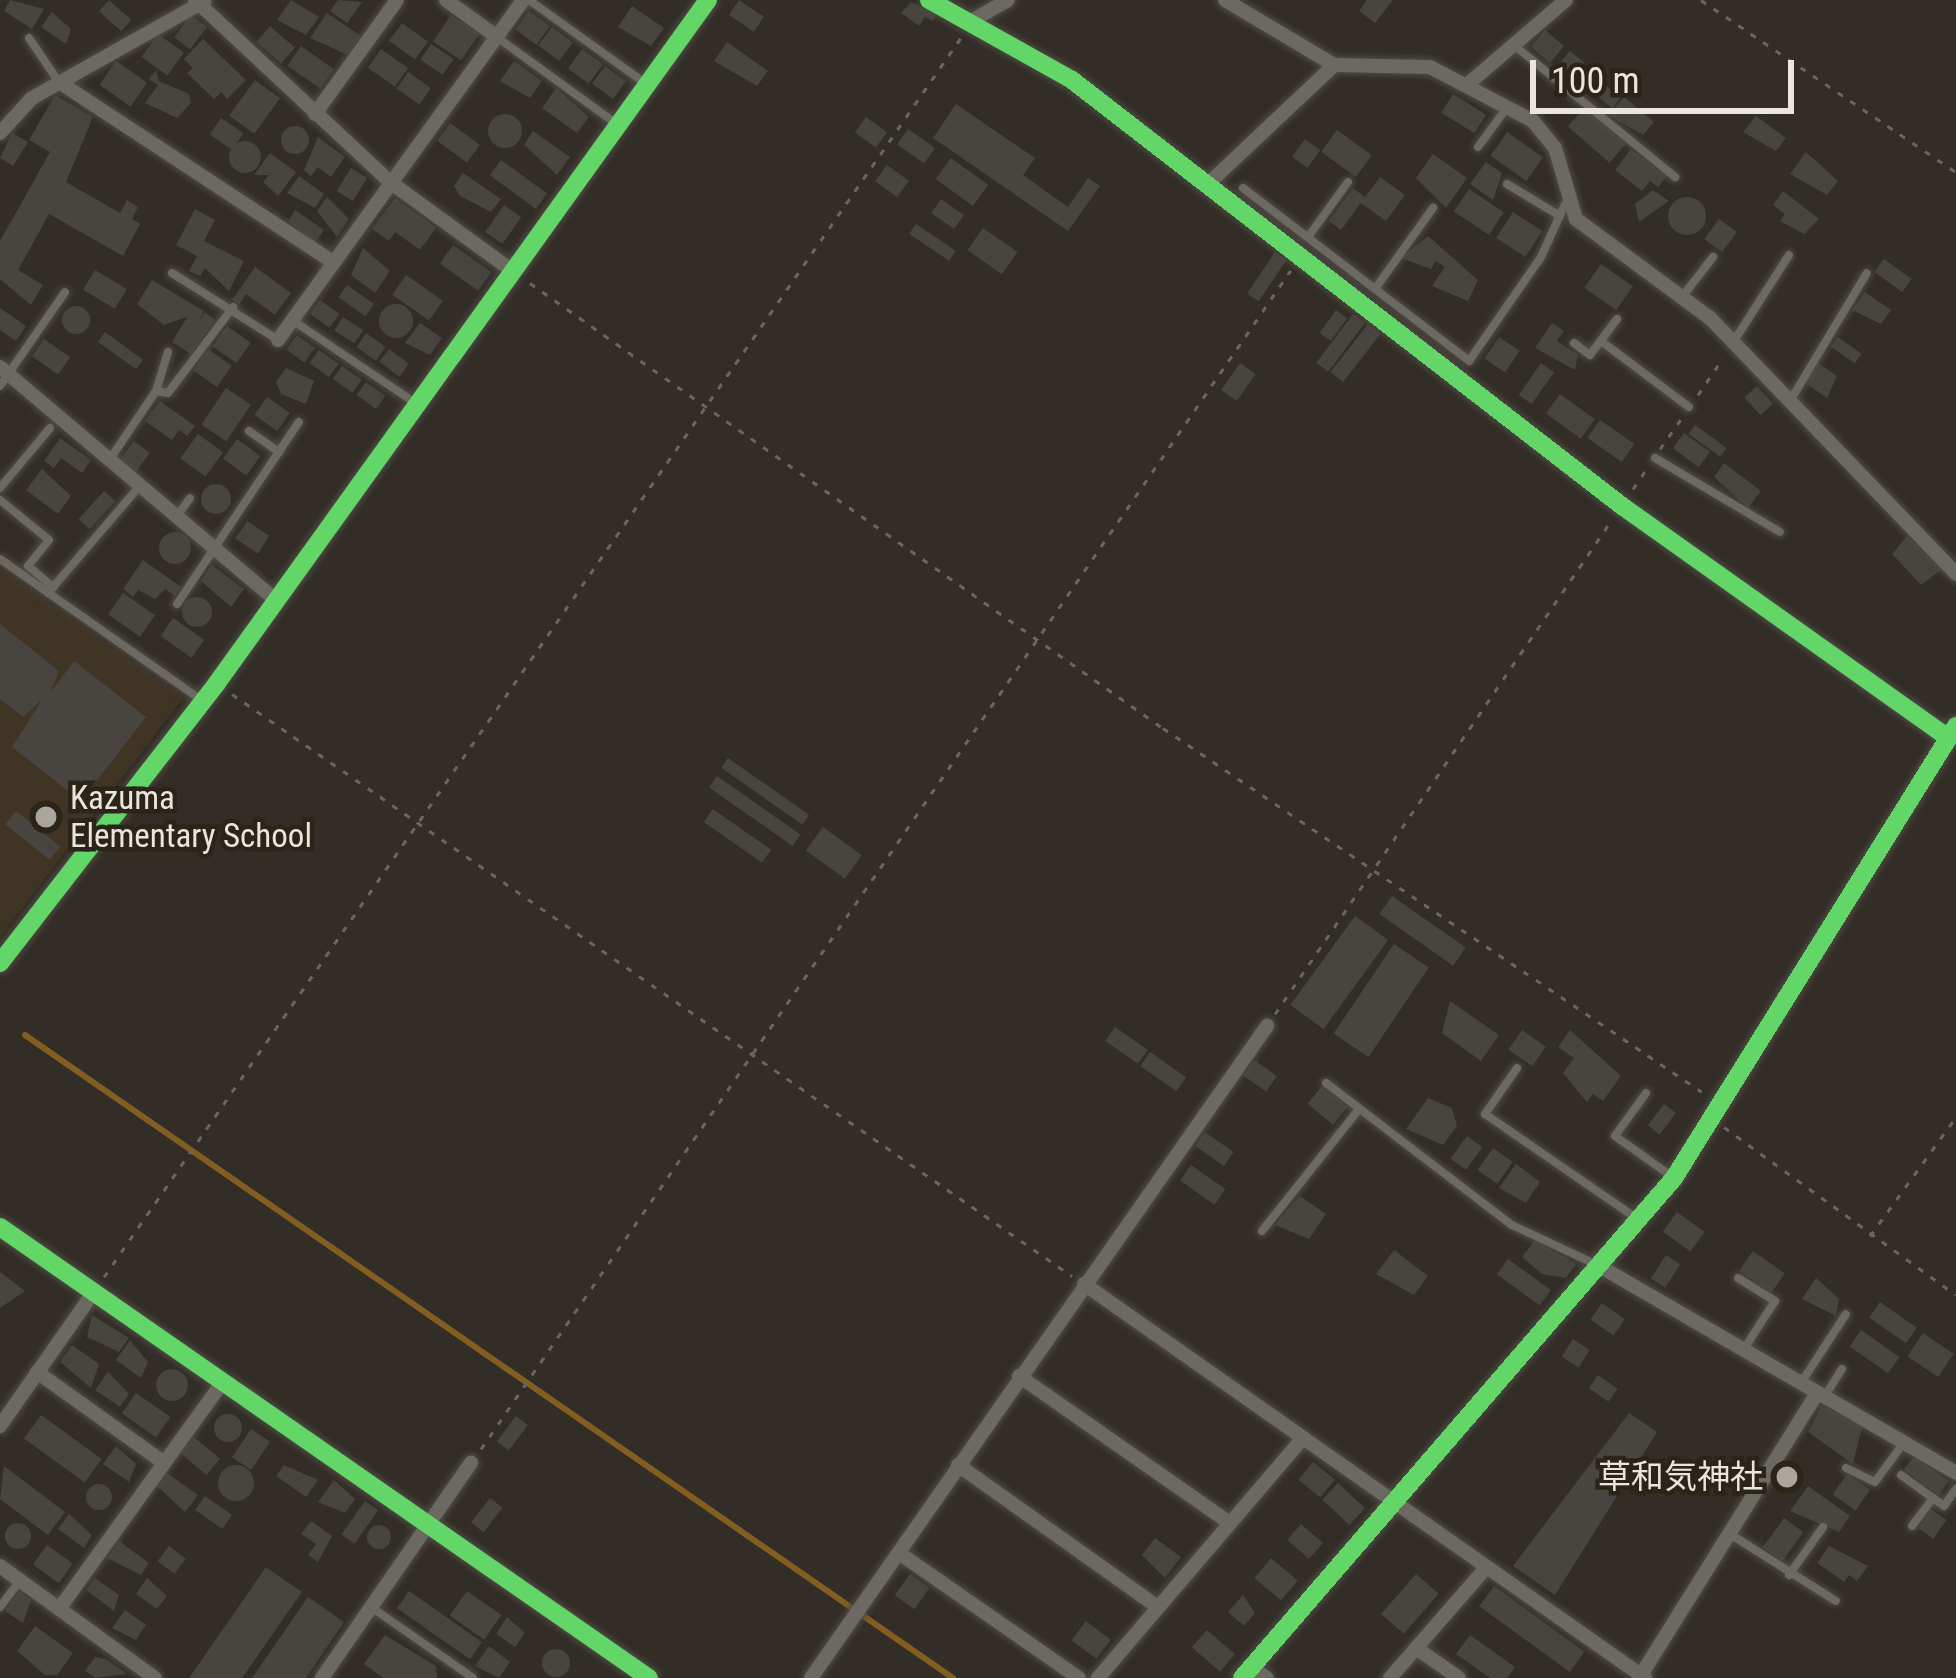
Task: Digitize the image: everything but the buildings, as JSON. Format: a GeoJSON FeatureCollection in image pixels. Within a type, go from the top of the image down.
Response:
{"type":"FeatureCollection","features":[{"type":"Feature","properties":{"kind":"street"},"geometry":{"type":"LineString","coordinates":[[315,114],[398,0]]}},
{"type":"Feature","properties":{"kind":"street"},"geometry":{"type":"LineString","coordinates":[[446,0],[496,37]]}},
{"type":"Feature","properties":{"kind":"street"},"geometry":{"type":"LineString","coordinates":[[278,340],[526,0]]}},
{"type":"Feature","properties":{"kind":"street"},"geometry":{"type":"LineString","coordinates":[[0,963],[218,683],[708,0]]}},
{"type":"Feature","properties":{"kind":"street"},"geometry":{"type":"LineString","coordinates":[[929,0],[973,20],[1072,80],[1209,183],[1305,245],[1622,506],[1952,732],[1674,1178],[1253,1674]]}},
{"type":"Feature","properties":{"kind":"street"},"geometry":{"type":"LineString","coordinates":[[973,20],[1008,0]]}},
{"type":"Feature","properties":{"kind":"street"},"geometry":{"type":"LineString","coordinates":[[1225,0],[1334,65],[1430,67],[1508,106],[1555,148],[1562,210],[1734,341],[1956,574]]}},
{"type":"Feature","properties":{"kind":"street"},"geometry":{"type":"LineString","coordinates":[[1468,84],[1566,0]]}},
{"type":"Feature","properties":{"kind":"street"},"geometry":{"type":"LineString","coordinates":[[0,134],[18,108],[200,1],[391,182],[514,272]]}},
{"type":"Feature","properties":{"kind":"street"},"geometry":{"type":"LineString","coordinates":[[1209,183],[1334,65]]}},
{"type":"Feature","properties":{"kind":"street"},"geometry":{"type":"LineString","coordinates":[[58,82],[332,262]]}},
{"type":"Feature","properties":{"kind":"street"},"geometry":{"type":"LineString","coordinates":[[3,376],[277,601]]}},
{"type":"Feature","properties":{"kind":"street"},"geometry":{"type":"LineString","coordinates":[[812,1678],[1267,1026]]}},
{"type":"Feature","properties":{"kind":"street"},"geometry":{"type":"LineString","coordinates":[[0,1228],[426,1529],[650,1678]]}},
{"type":"Feature","properties":{"kind":"street"},"geometry":{"type":"LineString","coordinates":[[1600,1267],[1800,1384],[1953,1465]]}},
{"type":"Feature","properties":{"kind":"street"},"geometry":{"type":"LineString","coordinates":[[1084,1284],[1643,1676],[1820,1395]]}},
{"type":"Feature","properties":{"kind":"street"},"geometry":{"type":"LineString","coordinates":[[0,1426],[93,1293]]}},
{"type":"Feature","properties":{"kind":"street"},"geometry":{"type":"LineString","coordinates":[[38,1372],[164,1463]]}},
{"type":"Feature","properties":{"kind":"street"},"geometry":{"type":"LineString","coordinates":[[1019,1376],[1230,1522]]}},
{"type":"Feature","properties":{"kind":"street"},"geometry":{"type":"LineString","coordinates":[[59,1609],[221,1384]]}},
{"type":"Feature","properties":{"kind":"street"},"geometry":{"type":"LineString","coordinates":[[1098,1678],[1302,1439]]}},
{"type":"Feature","properties":{"kind":"street"},"geometry":{"type":"LineString","coordinates":[[322,1678],[471,1463]]}},
{"type":"Feature","properties":{"kind":"street"},"geometry":{"type":"LineString","coordinates":[[958,1465],[1158,1606]]}},
{"type":"Feature","properties":{"kind":"street"},"geometry":{"type":"LineString","coordinates":[[899,1553],[1078,1678]]}},
{"type":"Feature","properties":{"kind":"street"},"geometry":{"type":"LineString","coordinates":[[0,1566],[153,1677]]}},
{"type":"Feature","properties":{"kind":"street"},"geometry":{"type":"LineString","coordinates":[[1390,1678],[1487,1568]]}},
{"type":"Feature","properties":{"kind":"street"},"geometry":{"type":"LineString","coordinates":[[1416,1648],[1459,1678]]}},
{"type":"Feature","properties":{"kind":"lane"},"geometry":{"type":"LineString","coordinates":[[526,0],[648,85]]}},
{"type":"Feature","properties":{"kind":"lane"},"geometry":{"type":"LineString","coordinates":[[496,37],[619,125]]}},
{"type":"Feature","properties":{"kind":"lane"},"geometry":{"type":"LineString","coordinates":[[28,38],[58,82]]}},
{"type":"Feature","properties":{"kind":"lane"},"geometry":{"type":"LineString","coordinates":[[1515,46],[1675,177]]}},
{"type":"Feature","properties":{"kind":"lane"},"geometry":{"type":"LineString","coordinates":[[1478,147],[1508,106]]}},
{"type":"Feature","properties":{"kind":"lane"},"geometry":{"type":"LineString","coordinates":[[1305,245],[1348,182]]}},
{"type":"Feature","properties":{"kind":"lane"},"geometry":{"type":"LineString","coordinates":[[1243,188],[1305,245],[1375,289],[1469,361],[1562,210],[1507,184]]}},
{"type":"Feature","properties":{"kind":"lane"},"geometry":{"type":"LineString","coordinates":[[1375,289],[1433,208]]}},
{"type":"Feature","properties":{"kind":"lane"},"geometry":{"type":"LineString","coordinates":[[1734,341],[1789,255]]}},
{"type":"Feature","properties":{"kind":"lane"},"geometry":{"type":"LineString","coordinates":[[1682,297],[1713,256]]}},
{"type":"Feature","properties":{"kind":"lane"},"geometry":{"type":"LineString","coordinates":[[172,273],[233,307],[278,340]]}},
{"type":"Feature","properties":{"kind":"lane"},"geometry":{"type":"LineString","coordinates":[[1790,402],[1867,274]]}},
{"type":"Feature","properties":{"kind":"lane"},"geometry":{"type":"LineString","coordinates":[[3,376],[65,292]]}},
{"type":"Feature","properties":{"kind":"lane"},"geometry":{"type":"LineString","coordinates":[[156,391],[168,393],[233,307]]}},
{"type":"Feature","properties":{"kind":"lane"},"geometry":{"type":"LineString","coordinates":[[292,320],[418,405]]}},
{"type":"Feature","properties":{"kind":"lane"},"geometry":{"type":"LineString","coordinates":[[1574,344],[1590,356],[1617,320]]}},
{"type":"Feature","properties":{"kind":"lane"},"geometry":{"type":"LineString","coordinates":[[1601,341],[1689,407]]}},
{"type":"Feature","properties":{"kind":"lane"},"geometry":{"type":"LineString","coordinates":[[109,460],[156,391],[168,352]]}},
{"type":"Feature","properties":{"kind":"lane"},"geometry":{"type":"LineString","coordinates":[[177,604],[299,422]]}},
{"type":"Feature","properties":{"kind":"lane"},"geometry":{"type":"LineString","coordinates":[[0,488],[50,428]]}},
{"type":"Feature","properties":{"kind":"lane"},"geometry":{"type":"LineString","coordinates":[[249,431],[279,452]]}},
{"type":"Feature","properties":{"kind":"lane"},"geometry":{"type":"LineString","coordinates":[[1655,458],[1780,532]]}},
{"type":"Feature","properties":{"kind":"lane"},"geometry":{"type":"LineString","coordinates":[[51,590],[139,487]]}},
{"type":"Feature","properties":{"kind":"lane"},"geometry":{"type":"LineString","coordinates":[[176,517],[190,498]]}},
{"type":"Feature","properties":{"kind":"lane"},"geometry":{"type":"LineString","coordinates":[[0,500],[49,540],[28,566],[51,590]]}},
{"type":"Feature","properties":{"kind":"lane"},"geometry":{"type":"LineString","coordinates":[[0,560],[51,590],[204,701]]}},
{"type":"Feature","properties":{"kind":"lane"},"geometry":{"type":"LineString","coordinates":[[1517,1067],[1485,1114],[1640,1220]]}},
{"type":"Feature","properties":{"kind":"lane"},"geometry":{"type":"LineString","coordinates":[[1326,1083],[1512,1225],[1600,1267]]}},
{"type":"Feature","properties":{"kind":"lane"},"geometry":{"type":"LineString","coordinates":[[1646,1093],[1616,1136],[1674,1178]]}},
{"type":"Feature","properties":{"kind":"lane"},"geometry":{"type":"LineString","coordinates":[[1262,1231],[1359,1109]]}},
{"type":"Feature","properties":{"kind":"lane"},"geometry":{"type":"LineString","coordinates":[[1738,1277],[1775,1301],[1743,1351]]}},
{"type":"Feature","properties":{"kind":"lane"},"geometry":{"type":"LineString","coordinates":[[1800,1384],[1846,1314]]}},
{"type":"Feature","properties":{"kind":"lane"},"geometry":{"type":"LineString","coordinates":[[1820,1395],[1842,1369]]}},
{"type":"Feature","properties":{"kind":"lane"},"geometry":{"type":"LineString","coordinates":[[1846,1468],[1875,1482],[1906,1439]]}},
{"type":"Feature","properties":{"kind":"lane"},"geometry":{"type":"LineString","coordinates":[[1900,1475],[1944,1506],[1956,1489]]}},
{"type":"Feature","properties":{"kind":"lane"},"geometry":{"type":"LineString","coordinates":[[1912,1526],[1933,1498]]}},
{"type":"Feature","properties":{"kind":"lane"},"geometry":{"type":"LineString","coordinates":[[1789,1575],[1823,1527]]}},
{"type":"Feature","properties":{"kind":"lane"},"geometry":{"type":"LineString","coordinates":[[1729,1533],[1836,1601]]}},
{"type":"Feature","properties":{"kind":"lane"},"geometry":{"type":"LineString","coordinates":[[0,1607],[20,1580]]}},
{"type":"Feature","properties":{"kind":"lane"},"geometry":{"type":"LineString","coordinates":[[371,1607],[473,1678]]}},
{"type":"Feature","properties":{"kind":"path"},"geometry":{"type":"LineString","coordinates":[[1701,0],[1956,172]]}},
{"type":"Feature","properties":{"kind":"path"},"geometry":{"type":"LineString","coordinates":[[93,1293],[973,20]]}},
{"type":"Feature","properties":{"kind":"path"},"geometry":{"type":"LineString","coordinates":[[471,1463],[1305,245]]}},
{"type":"Feature","properties":{"kind":"path"},"geometry":{"type":"LineString","coordinates":[[514,272],[1718,1113],[1870,1236],[1956,1294]]}},
{"type":"Feature","properties":{"kind":"path"},"geometry":{"type":"LineString","coordinates":[[1267,1026],[1734,341]]}},
{"type":"Feature","properties":{"kind":"path"},"geometry":{"type":"LineString","coordinates":[[218,683],[1084,1284]]}},
{"type":"Feature","properties":{"kind":"path"},"geometry":{"type":"LineString","coordinates":[[1870,1236],[1956,1117]]}},
{"type":"Feature","properties":{"kind":"shaded area","name":"Kazuma Elementary School"},"geometry":{"type":"Polygon","coordinates":[[[0,569],[183,698],[0,937],[0,569]]]}},
{"type":"Feature","properties":{"kind":"waterway"},"geometry":{"type":"LineString","coordinates":[[25,1035],[953,1678]]}},
{"type":"Feature","properties":{"kind":"traffic: fast"},"geometry":{"type":"LineString","coordinates":[[0,963],[217,683],[708,0]]}},
{"type":"Feature","properties":{"kind":"traffic: fast"},"geometry":{"type":"LineString","coordinates":[[929,0],[1072,80],[1622,506],[1949,738]]}},
{"type":"Feature","properties":{"kind":"traffic: fast"},"geometry":{"type":"LineString","coordinates":[[1242,1678],[1674,1178],[1956,726]]}},
{"type":"Feature","properties":{"kind":"traffic: fast"},"geometry":{"type":"LineString","coordinates":[[0,1227],[649,1678]]}},
{"type":"Feature","properties":{"kind":"place","name":"Kazuma Elementary School"},"geometry":{"type":"Point","coordinates":[46,817]}},
{"type":"Feature","properties":{"kind":"place","name":"草和気神社"},"geometry":{"type":"Point","coordinates":[1787,1477]}}]}
